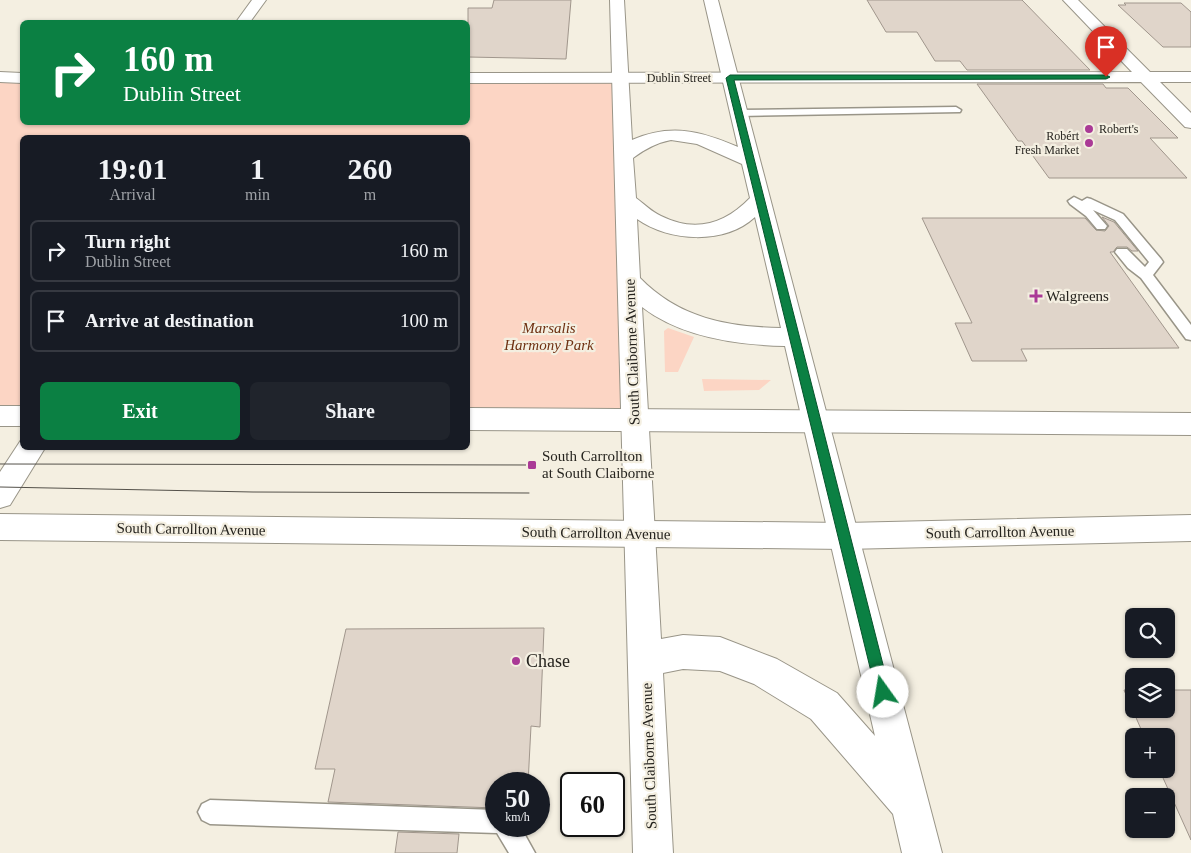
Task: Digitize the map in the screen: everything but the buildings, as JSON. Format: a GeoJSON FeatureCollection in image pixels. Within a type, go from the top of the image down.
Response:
{"type":"FeatureCollection","features":[{"type":"Feature","properties":{"kind":"main road"},"geometry":{"type":"LineString","coordinates":[[244,20],[259,0]]}},
{"type":"Feature","properties":{"kind":"main road","name":"South Claiborne Avenue"},"geometry":{"type":"LineString","coordinates":[[617,0],[653,853]]}},
{"type":"Feature","properties":{"kind":"main road"},"geometry":{"type":"LineString","coordinates":[[710,0],[845,536],[922,853]]}},
{"type":"Feature","properties":{"kind":"main road"},"geometry":{"type":"LineString","coordinates":[[1070,0],[1191,123]]}},
{"type":"Feature","properties":{"kind":"main road","name":"Dublin Street"},"geometry":{"type":"LineString","coordinates":[[470,78],[1191,76]]}},
{"type":"Feature","properties":{"kind":"main road"},"geometry":{"type":"LineString","coordinates":[[0,78],[20,78]]}},
{"type":"Feature","properties":{"kind":"main road"},"geometry":{"type":"LineString","coordinates":[[624,156],[634,146],[649,139],[664,135],[680,135],[697,137],[717,144],[751,162]]}},
{"type":"Feature","properties":{"kind":"main road"},"geometry":{"type":"LineString","coordinates":[[626,201],[652,220],[688,231],[707,230],[726,225],[741,218],[760,200]]}},
{"type":"Feature","properties":{"kind":"main road"},"geometry":{"type":"LineString","coordinates":[[629,280],[654,304],[684,319],[716,330],[752,337],[795,337]]}},
{"type":"Feature","properties":{"kind":"main road"},"geometry":{"type":"LineString","coordinates":[[0,416],[20,416]]}},
{"type":"Feature","properties":{"kind":"main road"},"geometry":{"type":"LineString","coordinates":[[470,419],[1191,424]]}},
{"type":"Feature","properties":{"kind":"main road"},"geometry":{"type":"LineString","coordinates":[[0,496],[30,450]]}},
{"type":"Feature","properties":{"kind":"main road","name":"South Carrollton Avenue"},"geometry":{"type":"LineString","coordinates":[[0,527],[845,536],[1191,528]]}},
{"type":"Feature","properties":{"kind":"main road"},"geometry":{"type":"LineString","coordinates":[[645,659],[683,652],[720,654],[764,671],[824,706],[910,804]]}},
{"type":"Feature","properties":{"kind":"lane"},"geometry":{"type":"LineString","coordinates":[[739,113],[956,110]]}},
{"type":"Feature","properties":{"kind":"lane"},"geometry":{"type":"LineString","coordinates":[[1101,226],[1080,201],[1119,217],[1156,262],[1146,274]]}},
{"type":"Feature","properties":{"kind":"lane"},"geometry":{"type":"LineString","coordinates":[[1122,252],[1133,266],[1146,274],[1191,335]]}},
{"type":"Feature","properties":{"kind":"lane"},"geometry":{"type":"LineString","coordinates":[[210,812],[485,822]]}},
{"type":"Feature","properties":{"kind":"lane"},"geometry":{"type":"LineString","coordinates":[[513,837],[523,853]]}},
{"type":"Feature","properties":{"kind":"green space","name":"Marsalis Harmony Park"},"geometry":{"type":"Polygon","coordinates":[[[0,77],[20,78],[20,125],[470,125],[470,78],[621,78],[634,419],[470,419],[470,135],[20,135],[20,416],[0,416],[0,77]]]}},
{"type":"Feature","properties":{"kind":"green space"},"geometry":{"type":"Polygon","coordinates":[[[668,328],[694,337],[678,372],[665,372],[664,331],[668,328]]]}},
{"type":"Feature","properties":{"kind":"green space"},"geometry":{"type":"Polygon","coordinates":[[[702,379],[771,380],[759,390],[704,391],[702,379]]]}},
{"type":"Feature","properties":{"kind":"tram line"},"geometry":{"type":"LineString","coordinates":[[0,464],[532,465]]}},
{"type":"Feature","properties":{"kind":"tram line"},"geometry":{"type":"LineString","coordinates":[[0,487],[253,492],[529,493]]}},
{"type":"Feature","properties":{"kind":"place","name":"Robert's"},"geometry":{"type":"Point","coordinates":[1089,129]}},
{"type":"Feature","properties":{"kind":"place","name":"Robért Fresh Market"},"geometry":{"type":"Point","coordinates":[1089,143]}},
{"type":"Feature","properties":{"kind":"place","name":"Walgreens"},"geometry":{"type":"Point","coordinates":[1036,296]}},
{"type":"Feature","properties":{"kind":"place","name":"South Carrollton at South Claiborne"},"geometry":{"type":"Point","coordinates":[532,465]}},
{"type":"Feature","properties":{"kind":"place","name":"Chase"},"geometry":{"type":"Point","coordinates":[516,661]}},
{"type":"Feature","properties":{"kind":"route"},"geometry":{"type":"LineString","coordinates":[[883,692],[730,78],[1106,77]]}}]}
